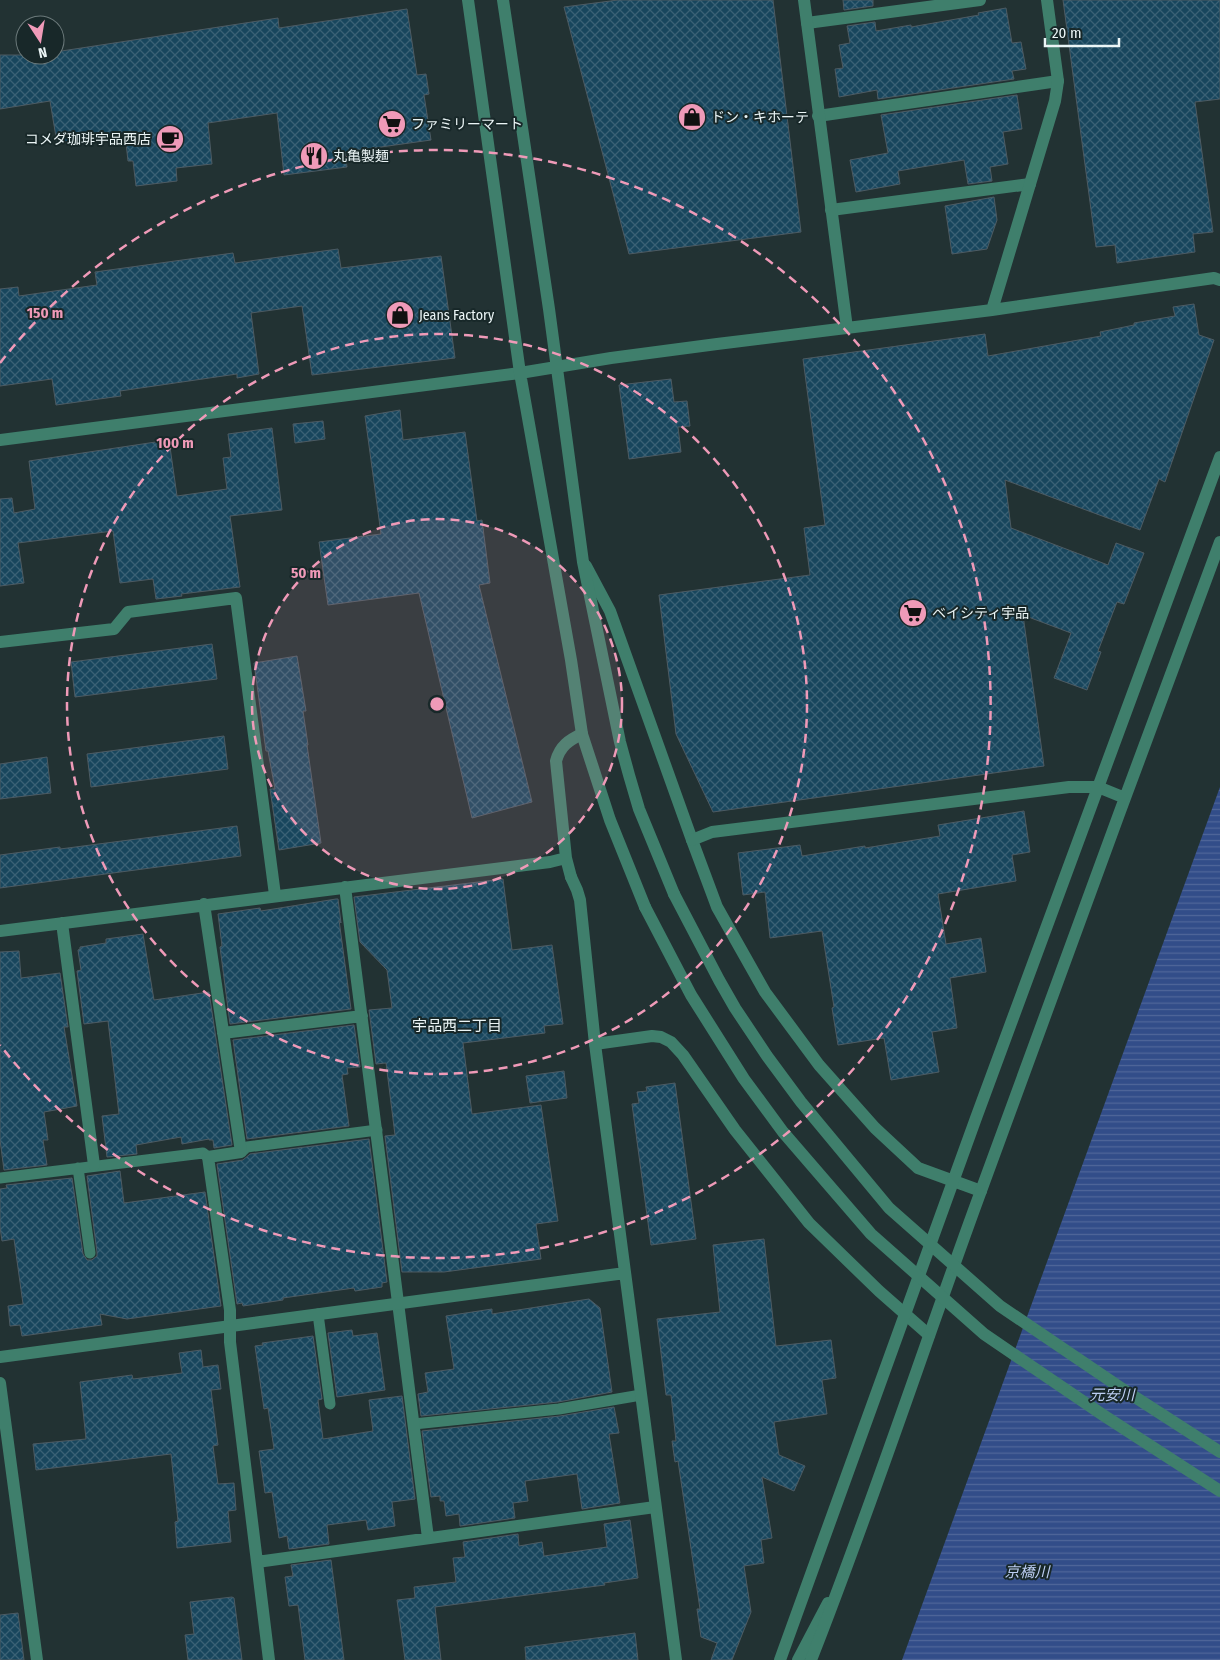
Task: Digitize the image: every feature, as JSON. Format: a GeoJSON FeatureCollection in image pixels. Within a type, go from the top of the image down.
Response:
{"type":"FeatureCollection","features":[{"type":"Feature","properties":{"kind":"street"},"geometry":{"type":"LineString","coordinates":[[468,0],[520,373],[571,660],[582,734],[610,820],[645,907],[691,995],[744,1079],[783,1132],[871,1234],[984,1334],[1103,1415],[1220,1490]]}},
{"type":"Feature","properties":{"kind":"street"},"geometry":{"type":"LineString","coordinates":[[503,0],[557,367],[583,562],[620,742],[629,776],[642,817],[688,923],[735,1008],[767,1056],[800,1102],[889,1208],[1000,1306],[1220,1452]]}},
{"type":"Feature","properties":{"kind":"street"},"geometry":{"type":"LineString","coordinates":[[804,0],[847,328]]}},
{"type":"Feature","properties":{"kind":"street"},"geometry":{"type":"LineString","coordinates":[[807,23],[980,0]]}},
{"type":"Feature","properties":{"kind":"street"},"geometry":{"type":"LineString","coordinates":[[992,310],[1055,101],[1058,81],[1047,0]]}},
{"type":"Feature","properties":{"kind":"street"},"geometry":{"type":"LineString","coordinates":[[818,116],[1058,81]]}},
{"type":"Feature","properties":{"kind":"street"},"geometry":{"type":"LineString","coordinates":[[831,210],[1030,184]]}},
{"type":"Feature","properties":{"kind":"street"},"geometry":{"type":"LineString","coordinates":[[0,440],[520,373],[621,357],[992,310],[1214,278],[1220,280]]}},
{"type":"Feature","properties":{"kind":"street"},"geometry":{"type":"LineString","coordinates":[[780,1660],[953,1181],[1220,456]]}},
{"type":"Feature","properties":{"kind":"street"},"geometry":{"type":"LineString","coordinates":[[811,1660],[847,1568],[981,1191],[1220,542]]}},
{"type":"Feature","properties":{"kind":"street"},"geometry":{"type":"LineString","coordinates":[[583,562],[610,611],[717,907],[765,992],[819,1065],[875,1128],[918,1168],[981,1191]]}},
{"type":"Feature","properties":{"kind":"street"},"geometry":{"type":"LineString","coordinates":[[0,642],[114,629],[128,612],[236,598],[276,895]]}},
{"type":"Feature","properties":{"kind":"street"},"geometry":{"type":"LineString","coordinates":[[582,734],[569,740],[558,752],[556,761],[566,858],[571,878],[580,900],[595,1044],[676,1660]]}},
{"type":"Feature","properties":{"kind":"street"},"geometry":{"type":"LineString","coordinates":[[692,840],[712,832],[1069,787],[1098,787],[1125,798]]}},
{"type":"Feature","properties":{"kind":"street"},"geometry":{"type":"LineString","coordinates":[[0,931],[550,862],[566,858]]}},
{"type":"Feature","properties":{"kind":"street"},"geometry":{"type":"LineString","coordinates":[[345,887],[428,1538]]}},
{"type":"Feature","properties":{"kind":"street"},"geometry":{"type":"LineString","coordinates":[[204,904],[241,1152],[208,1157],[228,1301],[230,1342],[269,1660]]}},
{"type":"Feature","properties":{"kind":"street"},"geometry":{"type":"LineString","coordinates":[[62,923],[94,1165]]}},
{"type":"Feature","properties":{"kind":"street"},"geometry":{"type":"LineString","coordinates":[[223,1033],[362,1016]]}},
{"type":"Feature","properties":{"kind":"street"},"geometry":{"type":"LineString","coordinates":[[595,1044],[652,1036],[662,1037],[671,1042],[683,1055],[735,1130],[809,1223],[929,1335]]}},
{"type":"Feature","properties":{"kind":"street"},"geometry":{"type":"LineString","coordinates":[[0,1357],[625,1273]]}},
{"type":"Feature","properties":{"kind":"street"},"geometry":{"type":"LineString","coordinates":[[0,1383],[37,1660]]}},
{"type":"Feature","properties":{"kind":"street"},"geometry":{"type":"LineString","coordinates":[[257,1562],[655,1507]]}},
{"type":"Feature","properties":{"kind":"street"},"geometry":{"type":"LineString","coordinates":[[798,1660],[847,1568]]}},
{"type":"Feature","properties":{"kind":"lane"},"geometry":{"type":"LineString","coordinates":[[241,1152],[247,1147],[377,1130]]}},
{"type":"Feature","properties":{"kind":"lane"},"geometry":{"type":"LineString","coordinates":[[0,1178],[203,1153],[208,1157]]}},
{"type":"Feature","properties":{"kind":"lane"},"geometry":{"type":"LineString","coordinates":[[78,1168],[90,1254]]}},
{"type":"Feature","properties":{"kind":"lane"},"geometry":{"type":"LineString","coordinates":[[318,1314],[330,1404]]}},
{"type":"Feature","properties":{"kind":"lane"},"geometry":{"type":"LineString","coordinates":[[414,1424],[559,1408],[641,1395]]}},
{"type":"Feature","properties":{"kind":"water","name":"元安川"},"geometry":{"type":"Polygon","coordinates":[[[1220,787],[1220,1660],[902,1660],[1220,787]]]}},
{"type":"Feature","properties":{"kind":"building"},"geometry":{"type":"Polygon","coordinates":[[[618,0],[773,0],[801,232],[629,254],[564,7],[618,0]]]}},
{"type":"Feature","properties":{"kind":"building"},"geometry":{"type":"Polygon","coordinates":[[[843,0],[873,0],[873,6],[844,10],[843,0]]]}},
{"type":"Feature","properties":{"kind":"building"},"geometry":{"type":"Polygon","coordinates":[[[1063,0],[1220,0],[1220,99],[1195,102],[1213,232],[1193,234],[1195,252],[1117,263],[1115,245],[1096,247],[1063,0]]]}},
{"type":"Feature","properties":{"kind":"building"},"geometry":{"type":"Polygon","coordinates":[[[1006,8],[1012,43],[1021,42],[1026,69],[1012,71],[1014,79],[878,99],[877,90],[839,97],[835,69],[843,68],[839,45],[850,43],[847,26],[875,22],[876,31],[979,15],[978,13],[1006,8]]]}},
{"type":"Feature","properties":{"kind":"building"},"geometry":{"type":"Polygon","coordinates":[[[407,9],[417,75],[426,74],[429,94],[424,95],[431,140],[345,152],[347,167],[284,175],[277,113],[208,123],[212,164],[176,168],[177,181],[136,186],[133,161],[128,161],[125,134],[57,143],[50,101],[0,109],[0,55],[15,55],[15,65],[65,65],[65,50],[278,18],[279,28],[407,9]]]}},
{"type":"Feature","properties":{"kind":"building"},"geometry":{"type":"Polygon","coordinates":[[[1017,95],[1022,129],[1003,132],[1008,164],[990,167],[992,181],[968,184],[964,160],[898,171],[900,184],[856,192],[850,160],[888,153],[881,115],[1017,95]]]}},
{"type":"Feature","properties":{"kind":"building"},"geometry":{"type":"Polygon","coordinates":[[[994,197],[997,220],[987,249],[952,254],[945,206],[994,197]]]}},
{"type":"Feature","properties":{"kind":"building"},"geometry":{"type":"Polygon","coordinates":[[[338,249],[341,268],[441,256],[455,358],[312,375],[302,306],[251,313],[259,374],[237,378],[237,374],[120,391],[121,396],[56,405],[52,379],[0,386],[0,289],[18,287],[19,296],[97,285],[95,272],[233,253],[235,263],[338,249]]]}},
{"type":"Feature","properties":{"kind":"building"},"geometry":{"type":"Polygon","coordinates":[[[1194,304],[1199,335],[1214,340],[1165,482],[1159,479],[1140,530],[1005,480],[1011,528],[1108,565],[1116,543],[1144,553],[1124,604],[1117,602],[1098,651],[1101,652],[1087,690],[1054,678],[1071,633],[1023,615],[1044,766],[713,812],[676,734],[659,595],[810,575],[804,528],[825,525],[803,359],[985,334],[988,356],[1101,336],[1100,332],[1134,325],[1134,323],[1175,316],[1173,307],[1194,304]]]}},
{"type":"Feature","properties":{"kind":"building"},"geometry":{"type":"Polygon","coordinates":[[[671,379],[674,402],[687,401],[690,426],[678,427],[681,452],[629,459],[619,385],[671,379]]]}},
{"type":"Feature","properties":{"kind":"building"},"geometry":{"type":"Polygon","coordinates":[[[400,410],[403,440],[465,432],[477,521],[482,520],[490,583],[479,585],[532,802],[472,818],[419,593],[328,605],[319,542],[381,534],[365,416],[400,410]]]}},
{"type":"Feature","properties":{"kind":"building"},"geometry":{"type":"Polygon","coordinates":[[[323,421],[325,439],[295,443],[293,424],[323,421]]]}},
{"type":"Feature","properties":{"kind":"building"},"geometry":{"type":"Polygon","coordinates":[[[272,428],[282,510],[230,516],[240,587],[156,599],[153,579],[120,583],[113,531],[18,543],[24,583],[0,586],[0,499],[12,498],[14,513],[35,509],[29,461],[169,440],[177,496],[227,489],[223,458],[231,457],[228,434],[272,428]]]}},
{"type":"Feature","properties":{"kind":"building"},"geometry":{"type":"Polygon","coordinates":[[[212,644],[217,679],[75,697],[71,662],[212,644]]]}},
{"type":"Feature","properties":{"kind":"building"},"geometry":{"type":"Polygon","coordinates":[[[297,656],[306,711],[303,711],[321,843],[279,850],[270,789],[275,789],[268,751],[266,751],[254,663],[297,656]]]}},
{"type":"Feature","properties":{"kind":"building"},"geometry":{"type":"Polygon","coordinates":[[[224,736],[228,769],[91,787],[87,754],[224,736]]]}},
{"type":"Feature","properties":{"kind":"building"},"geometry":{"type":"Polygon","coordinates":[[[47,757],[51,793],[0,799],[0,764],[47,757]]]}},
{"type":"Feature","properties":{"kind":"building"},"geometry":{"type":"Polygon","coordinates":[[[1024,811],[1030,852],[1012,855],[1016,881],[938,894],[946,944],[981,938],[986,972],[950,978],[957,1028],[932,1032],[939,1072],[891,1080],[884,1038],[838,1045],[822,931],[770,938],[765,892],[743,895],[738,853],[800,845],[802,856],[865,846],[865,848],[940,836],[938,825],[1024,811]]]}},
{"type":"Feature","properties":{"kind":"building"},"geometry":{"type":"Polygon","coordinates":[[[237,826],[241,856],[0,888],[0,855],[237,826]]]}},
{"type":"Feature","properties":{"kind":"building"},"geometry":{"type":"Polygon","coordinates":[[[503,879],[512,950],[552,945],[563,1024],[544,1026],[545,1033],[463,1043],[472,1114],[541,1105],[558,1221],[536,1224],[541,1259],[444,1272],[402,1272],[385,1136],[395,1135],[386,1063],[376,1064],[369,1010],[392,1008],[387,970],[360,942],[354,897],[503,879]]]}},
{"type":"Feature","properties":{"kind":"building"},"geometry":{"type":"Polygon","coordinates":[[[338,899],[351,1009],[230,1024],[220,947],[222,946],[218,914],[260,908],[261,911],[338,899]]]}},
{"type":"Feature","properties":{"kind":"building"},"geometry":{"type":"Polygon","coordinates":[[[143,934],[154,1000],[209,992],[232,1145],[214,1148],[213,1140],[209,1139],[182,1144],[181,1137],[136,1145],[137,1154],[107,1157],[102,1116],[119,1114],[108,1021],[84,1024],[77,971],[81,970],[78,950],[80,947],[106,943],[106,939],[143,934]]]}},
{"type":"Feature","properties":{"kind":"building"},"geometry":{"type":"Polygon","coordinates":[[[19,951],[21,978],[60,973],[68,1027],[64,1027],[77,1106],[44,1112],[48,1140],[43,1140],[47,1165],[4,1170],[0,1140],[0,952],[19,951]]]}},
{"type":"Feature","properties":{"kind":"building"},"geometry":{"type":"Polygon","coordinates":[[[354,1025],[360,1067],[347,1068],[348,1074],[342,1075],[349,1126],[247,1139],[233,1040],[354,1025]]]}},
{"type":"Feature","properties":{"kind":"building"},"geometry":{"type":"Polygon","coordinates":[[[564,1071],[567,1098],[530,1103],[526,1076],[564,1071]]]}},
{"type":"Feature","properties":{"kind":"building"},"geometry":{"type":"Polygon","coordinates":[[[675,1083],[696,1239],[651,1245],[632,1104],[639,1103],[637,1092],[647,1091],[646,1087],[675,1083]]]}},
{"type":"Feature","properties":{"kind":"building"},"geometry":{"type":"Polygon","coordinates":[[[369,1139],[387,1282],[382,1283],[382,1287],[355,1291],[354,1288],[243,1306],[242,1303],[237,1304],[217,1164],[243,1160],[250,1154],[369,1139]]]}},
{"type":"Feature","properties":{"kind":"building"},"geometry":{"type":"Polygon","coordinates":[[[120,1171],[124,1203],[205,1192],[221,1306],[127,1319],[100,1314],[102,1325],[22,1336],[20,1325],[10,1326],[8,1306],[23,1304],[14,1239],[2,1241],[0,1189],[7,1188],[6,1185],[72,1178],[83,1254],[87,1260],[92,1260],[97,1256],[97,1252],[87,1176],[120,1171]]]}},
{"type":"Feature","properties":{"kind":"building"},"geometry":{"type":"Polygon","coordinates":[[[764,1239],[776,1346],[831,1340],[836,1378],[822,1380],[827,1414],[774,1422],[779,1455],[805,1466],[794,1491],[762,1477],[772,1538],[761,1540],[764,1563],[744,1566],[751,1612],[732,1660],[711,1660],[717,1643],[701,1637],[697,1609],[700,1609],[678,1461],[675,1462],[672,1441],[676,1441],[671,1395],[666,1395],[657,1319],[720,1312],[713,1245],[764,1239]]]}},
{"type":"Feature","properties":{"kind":"building"},"geometry":{"type":"Polygon","coordinates":[[[589,1299],[600,1308],[612,1392],[558,1402],[421,1416],[418,1394],[428,1392],[425,1373],[454,1369],[446,1316],[492,1309],[492,1314],[589,1299]]]}},
{"type":"Feature","properties":{"kind":"building"},"geometry":{"type":"Polygon","coordinates":[[[352,1330],[353,1336],[377,1333],[385,1390],[337,1397],[328,1333],[352,1330]]]}},
{"type":"Feature","properties":{"kind":"building"},"geometry":{"type":"Polygon","coordinates":[[[313,1336],[322,1399],[318,1400],[323,1439],[373,1431],[369,1400],[402,1396],[415,1499],[392,1502],[395,1526],[368,1530],[366,1520],[327,1525],[329,1544],[289,1549],[287,1536],[279,1538],[272,1492],[265,1493],[259,1451],[274,1449],[268,1408],[264,1409],[255,1346],[263,1345],[262,1343],[313,1336]]]}},
{"type":"Feature","properties":{"kind":"building"},"geometry":{"type":"Polygon","coordinates":[[[201,1350],[203,1367],[218,1365],[221,1389],[211,1390],[218,1445],[213,1446],[218,1484],[234,1483],[236,1510],[228,1511],[231,1542],[177,1548],[175,1522],[178,1521],[171,1454],[36,1470],[33,1444],[86,1439],[80,1382],[132,1375],[133,1379],[182,1373],[179,1353],[201,1350]]]}},
{"type":"Feature","properties":{"kind":"building"},"geometry":{"type":"Polygon","coordinates":[[[614,1407],[619,1433],[609,1434],[620,1503],[582,1509],[577,1474],[525,1481],[528,1501],[513,1503],[515,1518],[460,1526],[459,1514],[446,1516],[444,1501],[440,1501],[440,1496],[431,1497],[422,1431],[560,1416],[614,1407]]]}},
{"type":"Feature","properties":{"kind":"building"},"geometry":{"type":"Polygon","coordinates":[[[630,1520],[638,1578],[604,1583],[605,1585],[435,1607],[441,1660],[405,1660],[397,1600],[415,1598],[414,1587],[456,1582],[453,1558],[465,1557],[463,1542],[518,1534],[519,1546],[542,1542],[544,1556],[607,1547],[604,1524],[630,1520]]]}},
{"type":"Feature","properties":{"kind":"building"},"geometry":{"type":"Polygon","coordinates":[[[331,1560],[344,1660],[305,1660],[298,1605],[289,1606],[285,1577],[293,1576],[291,1565],[331,1560]]]}},
{"type":"Feature","properties":{"kind":"building"},"geometry":{"type":"Polygon","coordinates":[[[234,1598],[242,1660],[188,1660],[185,1635],[194,1634],[190,1602],[234,1598]]]}},
{"type":"Feature","properties":{"kind":"building"},"geometry":{"type":"Polygon","coordinates":[[[18,1613],[24,1660],[0,1660],[0,1615],[18,1613]]]}},
{"type":"Feature","properties":{"kind":"building"},"geometry":{"type":"Polygon","coordinates":[[[635,1633],[638,1660],[526,1660],[525,1647],[635,1633]]]}},
{"type":"Feature","properties":{"kind":"place","name":"ドン・キホーテ"},"geometry":{"type":"Point","coordinates":[692,117]}},
{"type":"Feature","properties":{"kind":"place","name":"ファミリーマート"},"geometry":{"type":"Point","coordinates":[392,124]}},
{"type":"Feature","properties":{"kind":"place","name":"コメダ珈琲宇品西店"},"geometry":{"type":"Point","coordinates":[170,139]}},
{"type":"Feature","properties":{"kind":"place","name":"丸亀製麺"},"geometry":{"type":"Point","coordinates":[314,156]}},
{"type":"Feature","properties":{"kind":"place","name":"Jeans Factory"},"geometry":{"type":"Point","coordinates":[400,315]}},
{"type":"Feature","properties":{"kind":"place","name":"ベイシティ宇品"},"geometry":{"type":"Point","coordinates":[913,613]}},
{"type":"Feature","properties":{"kind":"district","name":"宇品西二丁目"},"geometry":{"type":"Point","coordinates":[457,1026]}},
{"type":"Feature","properties":{"kind":"water label","name":"京橋川"},"geometry":{"type":"Point","coordinates":[1027,1572]}}]}
